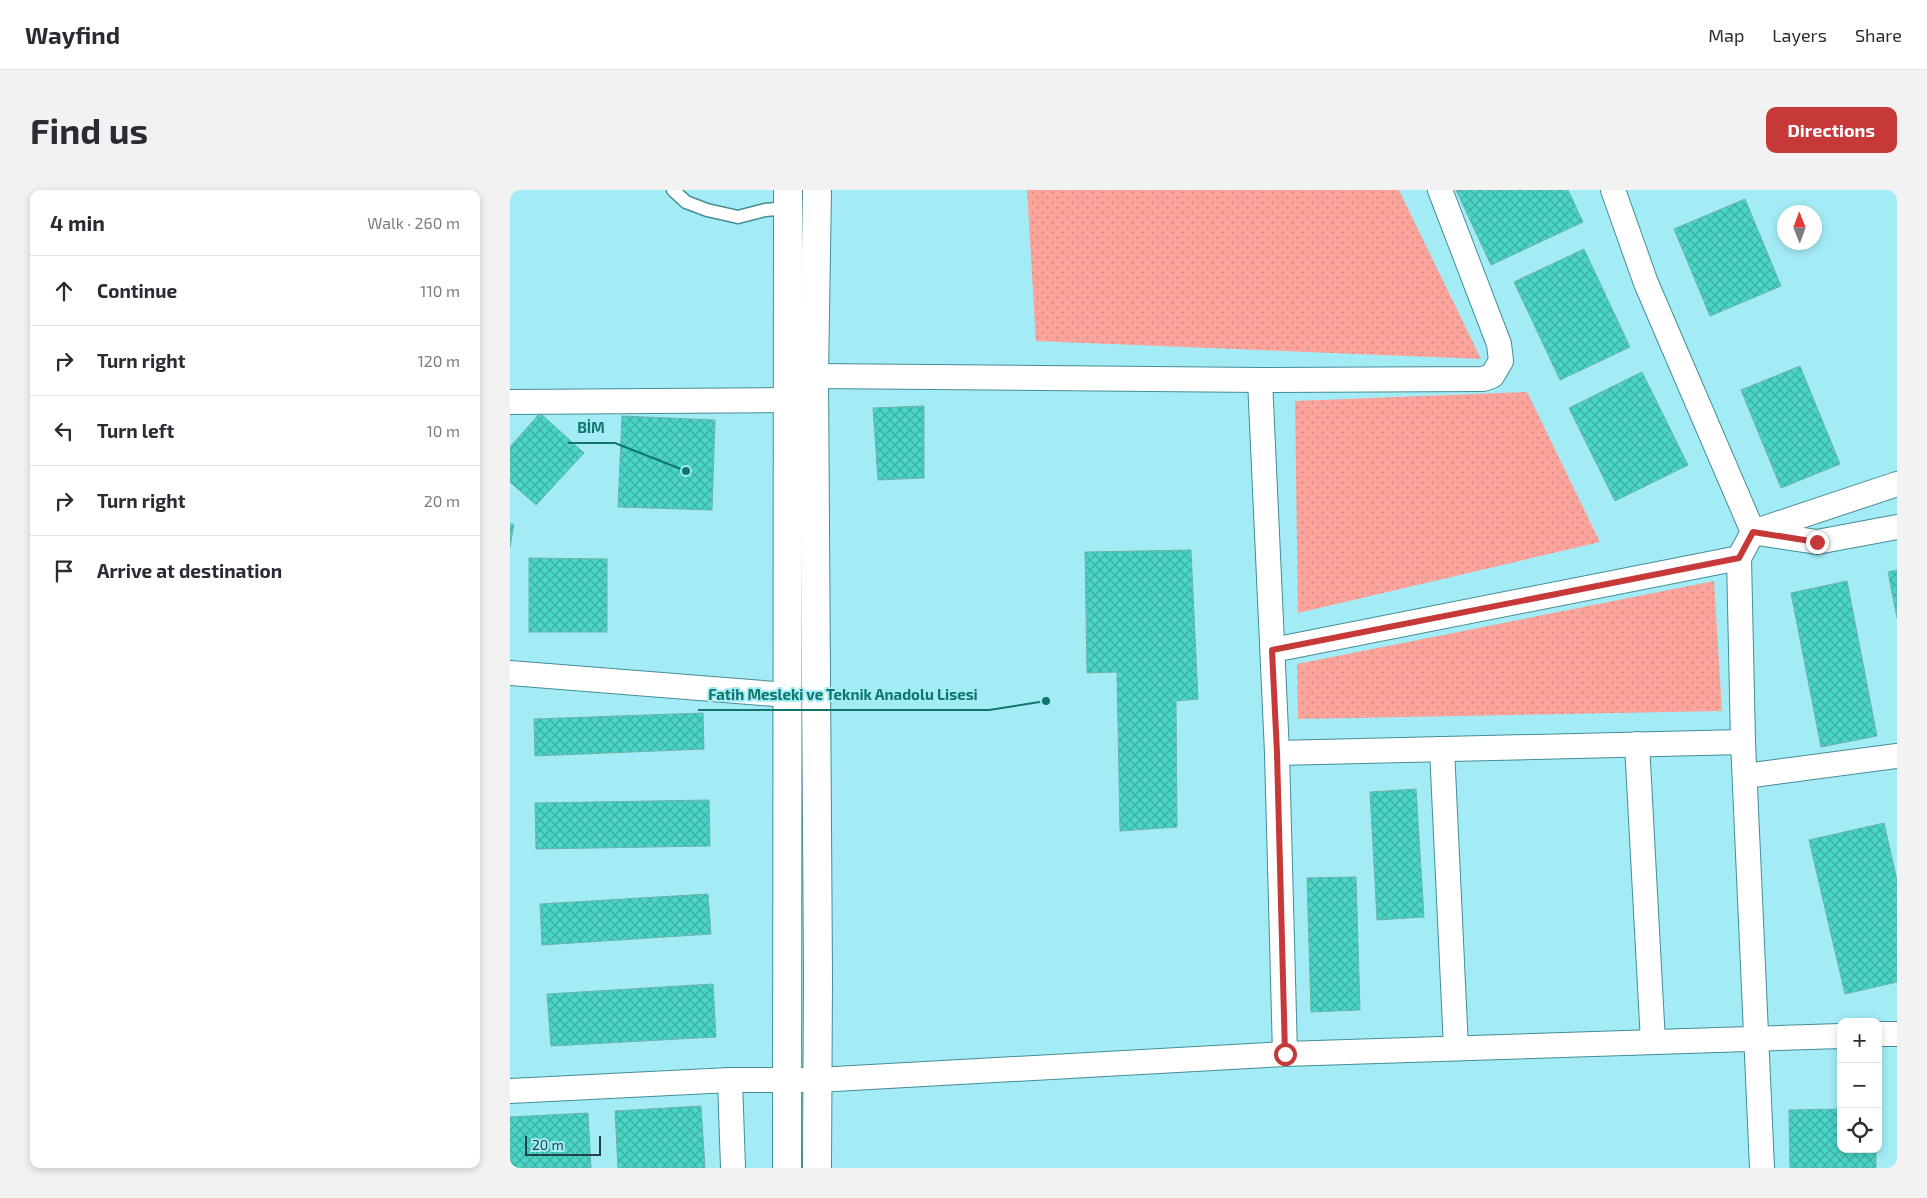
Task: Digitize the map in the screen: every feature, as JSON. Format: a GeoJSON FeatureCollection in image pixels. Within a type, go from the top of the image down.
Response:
{"type":"FeatureCollection","features":[{"type":"Feature","properties":{"kind":"street"},"geometry":{"type":"LineString","coordinates":[[817,190],[814,376],[818,976],[817,1168]]}},
{"type":"Feature","properties":{"kind":"street"},"geometry":{"type":"LineString","coordinates":[[814,376],[1260,380],[1483,379],[1492,376],[1501,361],[1499,344],[1440,190]]}},
{"type":"Feature","properties":{"kind":"street"},"geometry":{"type":"LineString","coordinates":[[1613,190],[1646,283],[1753,532]]}},
{"type":"Feature","properties":{"kind":"street"},"geometry":{"type":"LineString","coordinates":[[787,1168],[788,199]]}},
{"type":"Feature","properties":{"kind":"street"},"geometry":{"type":"LineString","coordinates":[[1260,380],[1277,753],[1285,1054]]}},
{"type":"Feature","properties":{"kind":"street"},"geometry":{"type":"LineString","coordinates":[[510,402],[788,400]]}},
{"type":"Feature","properties":{"kind":"street"},"geometry":{"type":"LineString","coordinates":[[1762,1168],[1758,1038],[1744,776],[1739,558],[1753,532],[1897,484]]}},
{"type":"Feature","properties":{"kind":"street"},"geometry":{"type":"LineString","coordinates":[[1753,532],[1817,542],[1897,527]]}},
{"type":"Feature","properties":{"kind":"street"},"geometry":{"type":"LineString","coordinates":[[1272,650],[1739,558]]}},
{"type":"Feature","properties":{"kind":"street"},"geometry":{"type":"LineString","coordinates":[[510,673],[788,695]]}},
{"type":"Feature","properties":{"kind":"street"},"geometry":{"type":"LineString","coordinates":[[1277,753],[1743,742]]}},
{"type":"Feature","properties":{"kind":"street"},"geometry":{"type":"LineString","coordinates":[[1637,744],[1653,1042]]}},
{"type":"Feature","properties":{"kind":"street"},"geometry":{"type":"LineString","coordinates":[[1442,749],[1456,1048]]}},
{"type":"Feature","properties":{"kind":"street"},"geometry":{"type":"LineString","coordinates":[[1744,776],[1897,756]]}},
{"type":"Feature","properties":{"kind":"street"},"geometry":{"type":"LineString","coordinates":[[1882,1034],[1897,1034]]}},
{"type":"Feature","properties":{"kind":"street"},"geometry":{"type":"LineString","coordinates":[[510,1091],[730,1080],[817,1080],[1285,1054],[1837,1036]]}},
{"type":"Feature","properties":{"kind":"street"},"geometry":{"type":"LineString","coordinates":[[730,1080],[733,1168]]}},
{"type":"Feature","properties":{"kind":"lane"},"geometry":{"type":"LineString","coordinates":[[673,190],[686,202],[706,210],[738,217],[766,210],[788,199]]}},
{"type":"Feature","properties":{"kind":"shaded area"},"geometry":{"type":"Polygon","coordinates":[[[1027,190],[1399,190],[1481,359],[1036,341],[1027,190]]]}},
{"type":"Feature","properties":{"kind":"shaded area"},"geometry":{"type":"Polygon","coordinates":[[[1527,392],[1600,542],[1298,613],[1295,401],[1527,392]]]}},
{"type":"Feature","properties":{"kind":"shaded area"},"geometry":{"type":"Polygon","coordinates":[[[1714,581],[1722,711],[1298,719],[1297,664],[1714,581]]]}},
{"type":"Feature","properties":{"kind":"building"},"geometry":{"type":"Polygon","coordinates":[[[1456,190],[1568,190],[1583,222],[1491,265],[1456,190]]]}},
{"type":"Feature","properties":{"kind":"building"},"geometry":{"type":"Polygon","coordinates":[[[1745,199],[1781,286],[1710,316],[1674,229],[1745,199]]]}},
{"type":"Feature","properties":{"kind":"building"},"geometry":{"type":"Polygon","coordinates":[[[1584,249],[1630,347],[1560,380],[1514,282],[1584,249]]]}},
{"type":"Feature","properties":{"kind":"building"},"geometry":{"type":"Polygon","coordinates":[[[1800,366],[1840,464],[1781,488],[1741,390],[1800,366]]]}},
{"type":"Feature","properties":{"kind":"building"},"geometry":{"type":"Polygon","coordinates":[[[1642,372],[1688,465],[1615,501],[1569,408],[1642,372]]]}},
{"type":"Feature","properties":{"kind":"building"},"geometry":{"type":"Polygon","coordinates":[[[924,406],[924,478],[878,480],[873,408],[924,406]]]}},
{"type":"Feature","properties":{"kind":"building"},"geometry":{"type":"Polygon","coordinates":[[[540,413],[584,453],[536,505],[510,482],[510,447],[540,413]]]}},
{"type":"Feature","properties":{"kind":"building"},"geometry":{"type":"Polygon","coordinates":[[[622,416],[715,420],[712,510],[618,507],[622,416]]]}},
{"type":"Feature","properties":{"kind":"building"},"geometry":{"type":"Polygon","coordinates":[[[510,524],[514,524],[510,547],[510,524]]]}},
{"type":"Feature","properties":{"kind":"building"},"geometry":{"type":"Polygon","coordinates":[[[1191,550],[1198,699],[1176,701],[1177,827],[1120,831],[1117,672],[1087,673],[1085,552],[1191,550]]]}},
{"type":"Feature","properties":{"kind":"building"},"geometry":{"type":"Polygon","coordinates":[[[529,558],[607,559],[607,632],[529,632],[529,558]]]}},
{"type":"Feature","properties":{"kind":"building"},"geometry":{"type":"Polygon","coordinates":[[[1897,570],[1897,618],[1888,572],[1897,570]]]}},
{"type":"Feature","properties":{"kind":"building"},"geometry":{"type":"Polygon","coordinates":[[[1847,581],[1877,736],[1821,747],[1791,593],[1847,581]]]}},
{"type":"Feature","properties":{"kind":"building"},"geometry":{"type":"Polygon","coordinates":[[[703,713],[704,749],[535,756],[534,719],[703,713]]]}},
{"type":"Feature","properties":{"kind":"building"},"geometry":{"type":"Polygon","coordinates":[[[1416,789],[1424,917],[1377,920],[1370,792],[1416,789]]]}},
{"type":"Feature","properties":{"kind":"building"},"geometry":{"type":"Polygon","coordinates":[[[709,800],[710,846],[536,849],[535,803],[709,800]]]}},
{"type":"Feature","properties":{"kind":"building"},"geometry":{"type":"Polygon","coordinates":[[[1884,823],[1897,880],[1897,982],[1845,994],[1809,840],[1884,823]]]}},
{"type":"Feature","properties":{"kind":"building"},"geometry":{"type":"Polygon","coordinates":[[[1356,877],[1360,1010],[1311,1012],[1307,878],[1356,877]]]}},
{"type":"Feature","properties":{"kind":"building"},"geometry":{"type":"Polygon","coordinates":[[[708,894],[711,934],[542,945],[540,904],[708,894]]]}},
{"type":"Feature","properties":{"kind":"building"},"geometry":{"type":"Polygon","coordinates":[[[713,984],[716,1037],[551,1046],[547,994],[713,984]]]}},
{"type":"Feature","properties":{"kind":"building"},"geometry":{"type":"Polygon","coordinates":[[[701,1106],[705,1168],[618,1168],[615,1111],[701,1106]]]}},
{"type":"Feature","properties":{"kind":"building"},"geometry":{"type":"Polygon","coordinates":[[[1837,1109],[1837,1153],[1876,1153],[1876,1168],[1790,1168],[1789,1110],[1837,1109]]]}},
{"type":"Feature","properties":{"kind":"building"},"geometry":{"type":"Polygon","coordinates":[[[588,1113],[591,1168],[510,1168],[510,1117],[588,1113]]]}},
{"type":"Feature","properties":{"kind":"place","name":"BİM"},"geometry":{"type":"Point","coordinates":[686,471]}},
{"type":"Feature","properties":{"kind":"place","name":"Fatih Mesleki ve Teknik Anadolu Lisesi"},"geometry":{"type":"Point","coordinates":[1046,701]}},
{"type":"Feature","properties":{"kind":"route"},"geometry":{"type":"LineString","coordinates":[[1285,1054],[1277,753],[1272,650],[1739,558],[1753,532],[1817,542]]}}]}
